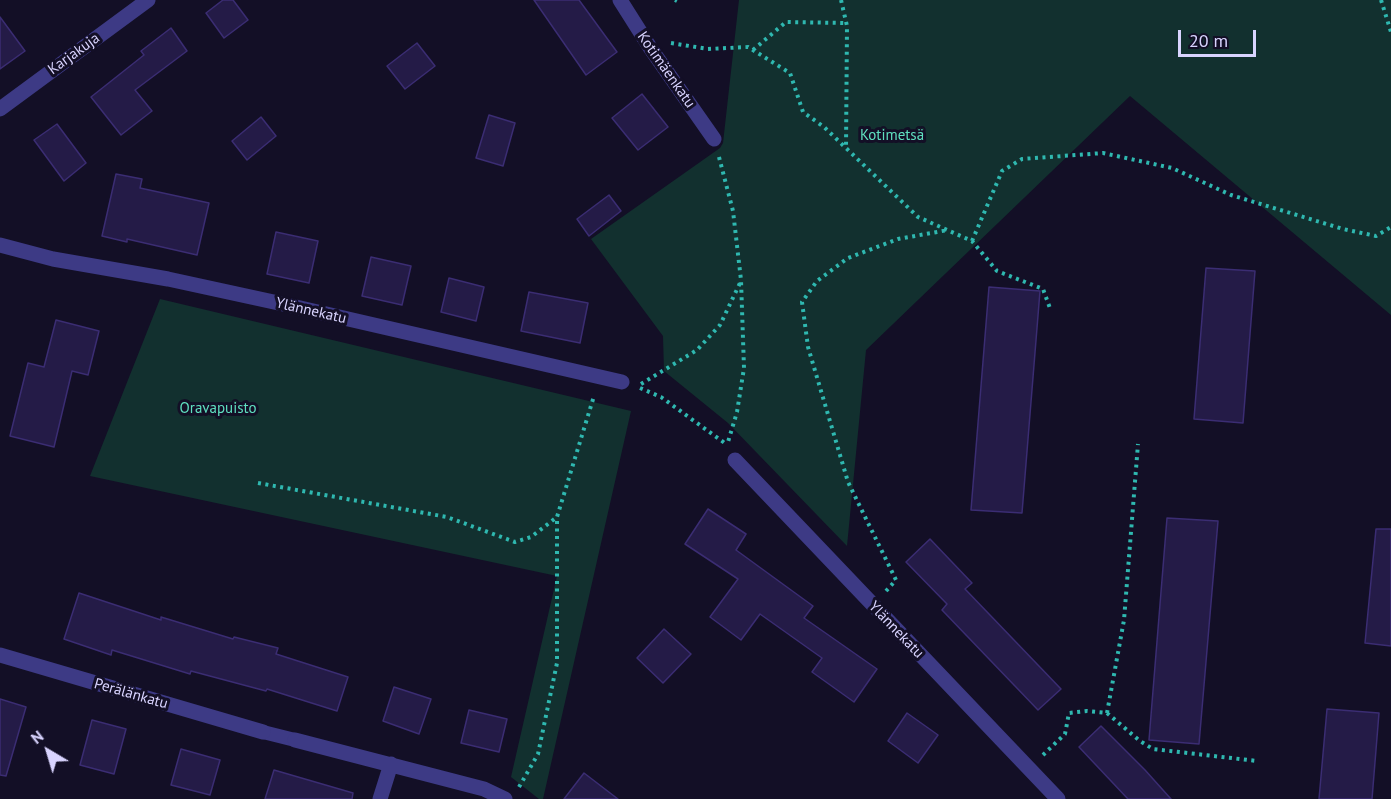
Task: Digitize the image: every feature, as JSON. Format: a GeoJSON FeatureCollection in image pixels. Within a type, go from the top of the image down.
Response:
{"type":"FeatureCollection","features":[{"type":"Feature","properties":{"kind":"street","name":"Karjakuja"},"geometry":{"type":"LineString","coordinates":[[0,109],[148,0]]}},
{"type":"Feature","properties":{"kind":"street","name":"Kotimäenkatu"},"geometry":{"type":"LineString","coordinates":[[620,0],[714,139]]}},
{"type":"Feature","properties":{"kind":"street","name":"Ylännekatu"},"geometry":{"type":"LineString","coordinates":[[0,245],[53,260],[168,279],[629,384]]}},
{"type":"Feature","properties":{"kind":"street","name":"Ylännekatu"},"geometry":{"type":"LineString","coordinates":[[735,460],[1058,799]]}},
{"type":"Feature","properties":{"kind":"street","name":"Perälänkatu"},"geometry":{"type":"LineString","coordinates":[[0,655],[263,732]]}},
{"type":"Feature","properties":{"kind":"street"},"geometry":{"type":"LineString","coordinates":[[295,740],[511,794]]}},
{"type":"Feature","properties":{"kind":"street"},"geometry":{"type":"LineString","coordinates":[[380,799],[391,764]]}},
{"type":"Feature","properties":{"kind":"lane"},"geometry":{"type":"LineString","coordinates":[[263,732],[295,740]]}},
{"type":"Feature","properties":{"kind":"path"},"geometry":{"type":"LineString","coordinates":[[841,0],[846,23],[846,148]]}},
{"type":"Feature","properties":{"kind":"path"},"geometry":{"type":"LineString","coordinates":[[1381,0],[1391,32]]}},
{"type":"Feature","properties":{"kind":"path"},"geometry":{"type":"LineString","coordinates":[[753,50],[786,22],[846,23]]}},
{"type":"Feature","properties":{"kind":"path"},"geometry":{"type":"LineString","coordinates":[[664,42],[708,49],[748,47],[790,73],[803,112],[824,127],[918,217],[972,241],[997,271],[1043,289],[1051,311]]}},
{"type":"Feature","properties":{"kind":"path"},"geometry":{"type":"LineString","coordinates":[[714,139],[733,211],[741,280],[744,368],[737,412],[727,445]]}},
{"type":"Feature","properties":{"kind":"path"},"geometry":{"type":"LineString","coordinates":[[972,241],[1002,171],[1023,159],[1103,153],[1172,168],[1231,195],[1343,229],[1376,236],[1391,227]]}},
{"type":"Feature","properties":{"kind":"path"},"geometry":{"type":"LineString","coordinates":[[886,592],[896,580],[848,482],[808,347],[802,302],[817,281],[848,258],[898,239],[949,230]]}},
{"type":"Feature","properties":{"kind":"path"},"geometry":{"type":"LineString","coordinates":[[629,384],[697,350],[720,326],[741,280]]}},
{"type":"Feature","properties":{"kind":"path"},"geometry":{"type":"LineString","coordinates":[[511,794],[538,754],[557,663],[557,518],[599,378]]}},
{"type":"Feature","properties":{"kind":"path"},"geometry":{"type":"LineString","coordinates":[[629,384],[661,397],[727,445],[735,460]]}},
{"type":"Feature","properties":{"kind":"path"},"geometry":{"type":"LineString","coordinates":[[1107,713],[1124,621],[1138,444]]}},
{"type":"Feature","properties":{"kind":"path"},"geometry":{"type":"LineString","coordinates":[[258,483],[447,517],[515,542],[531,537],[557,518]]}},
{"type":"Feature","properties":{"kind":"path"},"geometry":{"type":"LineString","coordinates":[[1043,755],[1065,734],[1069,713],[1087,711],[1107,713],[1152,749],[1257,761]]}},
{"type":"Feature","properties":{"kind":"green space","name":"Kotimetsä"},"geometry":{"type":"Polygon","coordinates":[[[739,0],[1391,0],[1391,315],[1130,96],[866,350],[847,546],[728,423],[664,371],[663,336],[591,239],[720,148],[723,143],[739,0]]]}},
{"type":"Feature","properties":{"kind":"green space","name":"Oravapuisto"},"geometry":{"type":"Polygon","coordinates":[[[160,299],[631,411],[543,799],[539,799],[511,777],[557,576],[90,476],[160,299]]]}},
{"type":"Feature","properties":{"kind":"building"},"geometry":{"type":"Polygon","coordinates":[[[223,0],[233,0],[248,20],[224,38],[206,13],[223,0]]]}},
{"type":"Feature","properties":{"kind":"building"},"geometry":{"type":"Polygon","coordinates":[[[534,0],[579,0],[617,52],[586,75],[534,0]]]}},
{"type":"Feature","properties":{"kind":"building"},"geometry":{"type":"Polygon","coordinates":[[[0,17],[25,51],[0,69],[0,17]]]}},
{"type":"Feature","properties":{"kind":"building"},"geometry":{"type":"Polygon","coordinates":[[[171,28],[187,51],[135,90],[152,111],[121,135],[91,97],[144,55],[141,51],[171,28]]]}},
{"type":"Feature","properties":{"kind":"building"},"geometry":{"type":"Polygon","coordinates":[[[417,43],[435,66],[405,89],[387,66],[417,43]]]}},
{"type":"Feature","properties":{"kind":"building"},"geometry":{"type":"Polygon","coordinates":[[[642,94],[668,127],[638,150],[612,118],[642,94]]]}},
{"type":"Feature","properties":{"kind":"building"},"geometry":{"type":"Polygon","coordinates":[[[489,115],[515,123],[503,166],[476,158],[489,115]]]}},
{"type":"Feature","properties":{"kind":"building"},"geometry":{"type":"Polygon","coordinates":[[[261,117],[276,136],[247,160],[232,141],[261,117]]]}},
{"type":"Feature","properties":{"kind":"building"},"geometry":{"type":"Polygon","coordinates":[[[57,124],[86,163],[64,181],[34,140],[57,124]]]}},
{"type":"Feature","properties":{"kind":"building"},"geometry":{"type":"Polygon","coordinates":[[[116,174],[142,179],[140,188],[209,203],[197,255],[127,239],[127,242],[102,236],[116,174]]]}},
{"type":"Feature","properties":{"kind":"building"},"geometry":{"type":"Polygon","coordinates":[[[609,195],[621,211],[589,236],[577,219],[609,195]]]}},
{"type":"Feature","properties":{"kind":"building"},"geometry":{"type":"Polygon","coordinates":[[[276,232],[318,241],[309,283],[267,274],[276,232]]]}},
{"type":"Feature","properties":{"kind":"building"},"geometry":{"type":"Polygon","coordinates":[[[371,257],[411,266],[402,305],[362,296],[371,257]]]}},
{"type":"Feature","properties":{"kind":"building"},"geometry":{"type":"Polygon","coordinates":[[[1206,268],[1255,271],[1243,423],[1194,419],[1206,268]]]}},
{"type":"Feature","properties":{"kind":"building"},"geometry":{"type":"Polygon","coordinates":[[[449,278],[484,287],[476,321],[441,312],[449,278]]]}},
{"type":"Feature","properties":{"kind":"building"},"geometry":{"type":"Polygon","coordinates":[[[989,287],[1040,291],[1022,513],[971,510],[989,287]]]}},
{"type":"Feature","properties":{"kind":"building"},"geometry":{"type":"Polygon","coordinates":[[[529,292],[588,303],[580,343],[521,331],[529,292]]]}},
{"type":"Feature","properties":{"kind":"building"},"geometry":{"type":"Polygon","coordinates":[[[56,320],[99,331],[88,375],[72,371],[54,447],[10,436],[28,363],[44,367],[56,320]]]}},
{"type":"Feature","properties":{"kind":"building"},"geometry":{"type":"Polygon","coordinates":[[[708,509],[746,534],[736,550],[813,606],[804,618],[877,669],[854,702],[812,672],[822,658],[760,614],[741,640],[710,617],[738,579],[685,544],[708,509]]]}},
{"type":"Feature","properties":{"kind":"building"},"geometry":{"type":"Polygon","coordinates":[[[1167,518],[1218,521],[1199,744],[1149,740],[1167,518]]]}},
{"type":"Feature","properties":{"kind":"building"},"geometry":{"type":"Polygon","coordinates":[[[1376,529],[1391,529],[1391,646],[1365,643],[1376,529]]]}},
{"type":"Feature","properties":{"kind":"building"},"geometry":{"type":"Polygon","coordinates":[[[930,539],[972,583],[965,589],[1061,689],[1038,710],[942,610],[947,604],[906,562],[930,539]]]}},
{"type":"Feature","properties":{"kind":"building"},"geometry":{"type":"Polygon","coordinates":[[[79,593],[161,620],[161,617],[233,639],[234,637],[278,648],[276,654],[348,677],[337,711],[267,689],[266,691],[191,671],[190,674],[112,650],[111,655],[64,639],[79,593]]]}},
{"type":"Feature","properties":{"kind":"building"},"geometry":{"type":"Polygon","coordinates":[[[664,629],[691,654],[663,683],[637,658],[664,629]]]}},
{"type":"Feature","properties":{"kind":"building"},"geometry":{"type":"Polygon","coordinates":[[[394,687],[431,699],[419,734],[383,721],[394,687]]]}},
{"type":"Feature","properties":{"kind":"building"},"geometry":{"type":"Polygon","coordinates":[[[0,699],[26,707],[6,776],[0,775],[0,699]]]}},
{"type":"Feature","properties":{"kind":"building"},"geometry":{"type":"Polygon","coordinates":[[[1327,709],[1379,713],[1372,799],[1319,799],[1327,709]]]}},
{"type":"Feature","properties":{"kind":"building"},"geometry":{"type":"Polygon","coordinates":[[[469,710],[507,719],[499,752],[461,743],[469,710]]]}},
{"type":"Feature","properties":{"kind":"building"},"geometry":{"type":"Polygon","coordinates":[[[907,713],[938,735],[918,763],[888,741],[907,713]]]}},
{"type":"Feature","properties":{"kind":"building"},"geometry":{"type":"Polygon","coordinates":[[[92,720],[126,729],[114,774],[80,765],[92,720]]]}},
{"type":"Feature","properties":{"kind":"building"},"geometry":{"type":"Polygon","coordinates":[[[1101,726],[1171,799],[1128,799],[1079,747],[1101,726]]]}},
{"type":"Feature","properties":{"kind":"building"},"geometry":{"type":"Polygon","coordinates":[[[181,749],[220,760],[210,795],[171,785],[181,749]]]}},
{"type":"Feature","properties":{"kind":"building"},"geometry":{"type":"Polygon","coordinates":[[[274,770],[353,793],[352,799],[265,799],[274,770]]]}},
{"type":"Feature","properties":{"kind":"building"},"geometry":{"type":"Polygon","coordinates":[[[584,773],[618,799],[564,799],[584,773]]]}}]}
